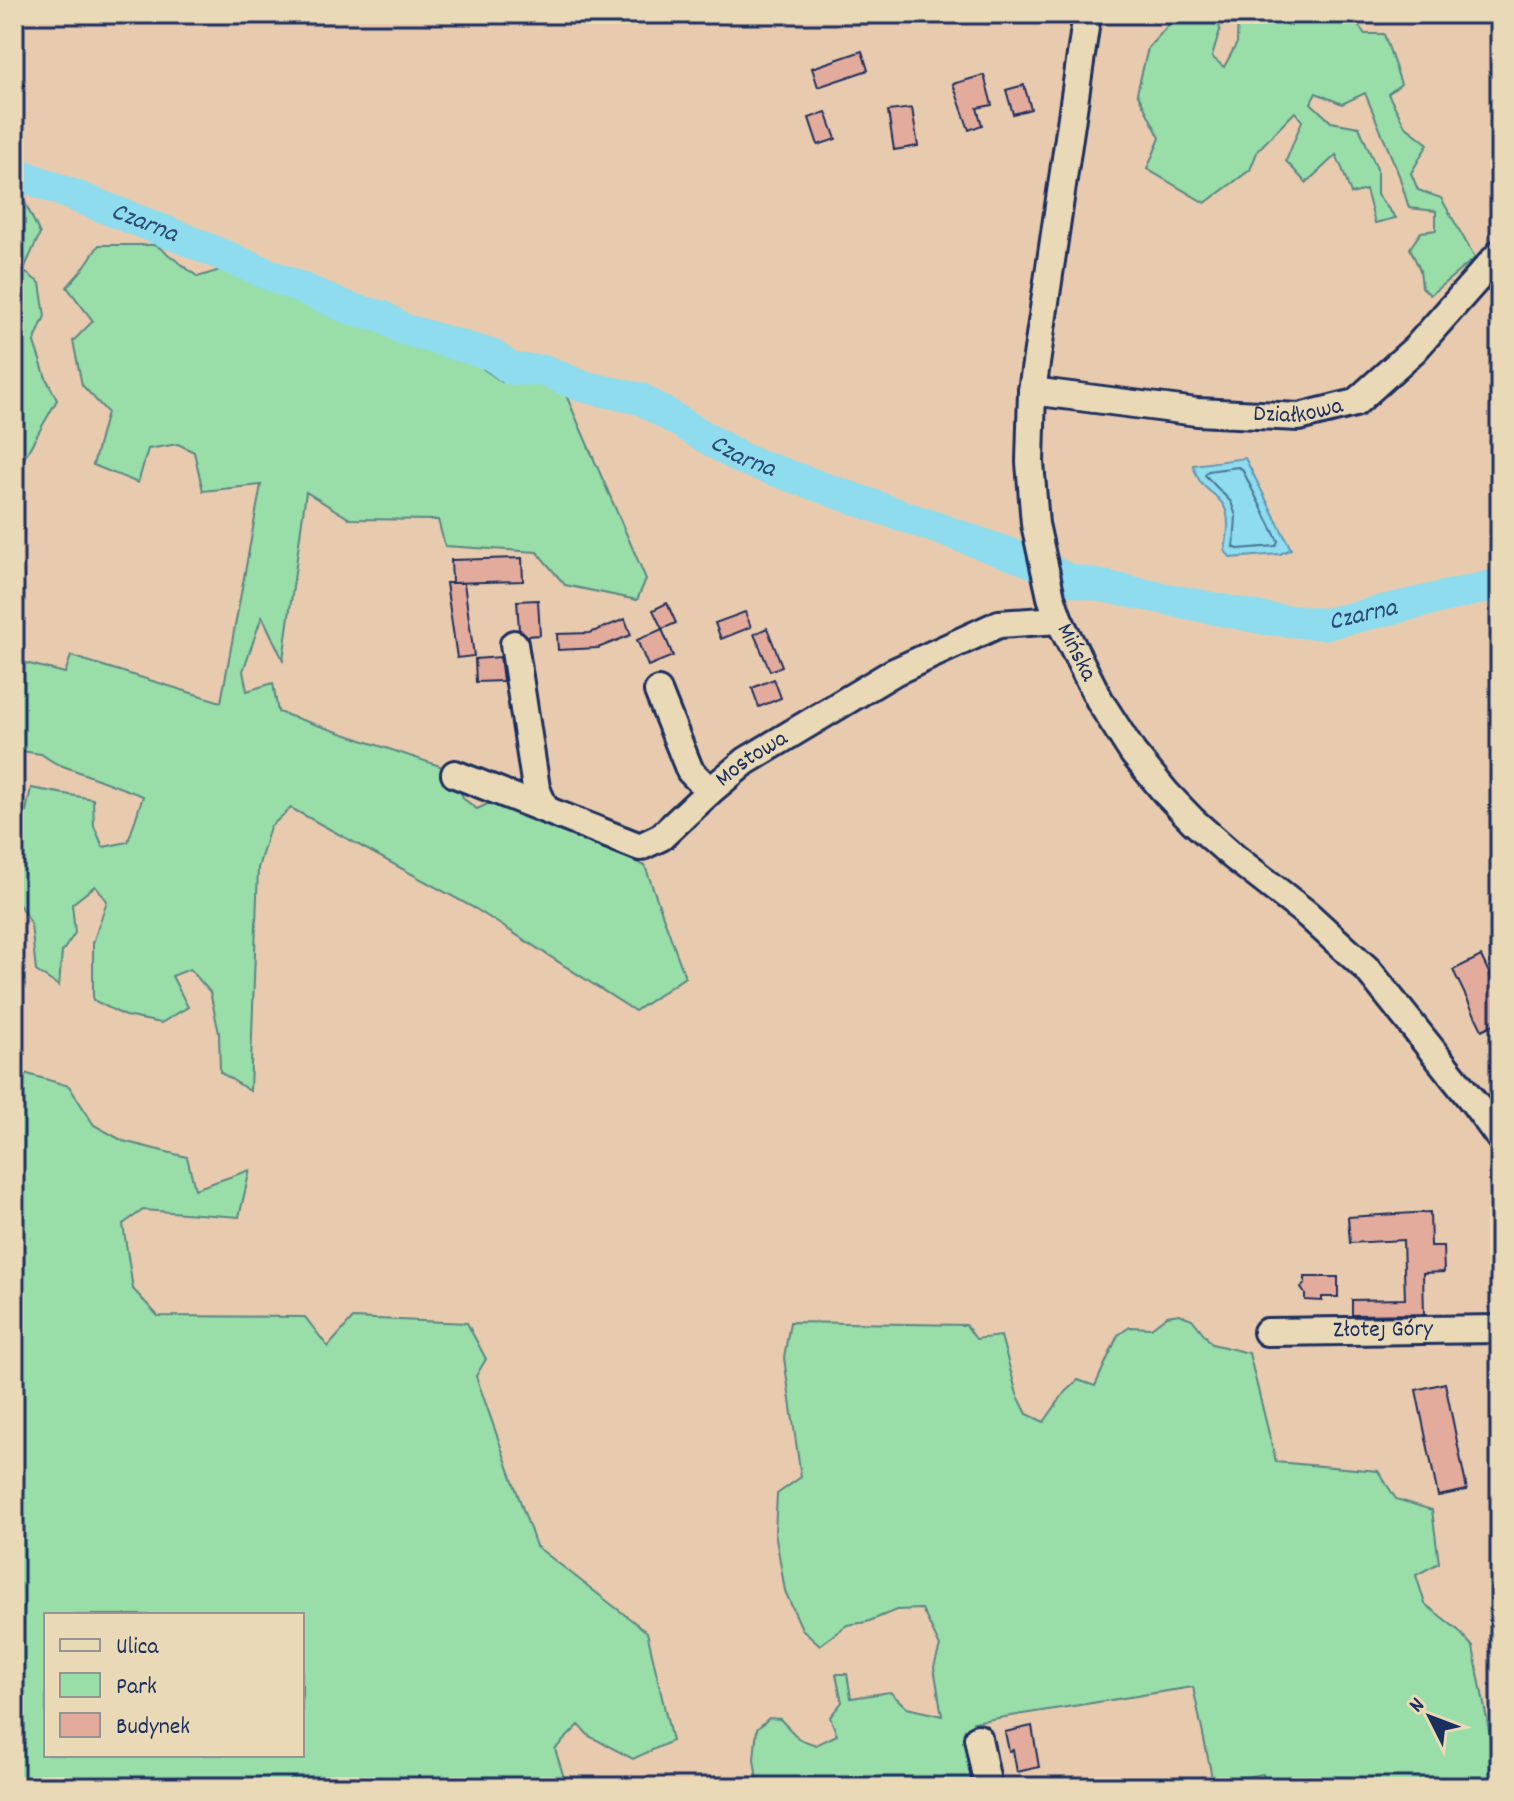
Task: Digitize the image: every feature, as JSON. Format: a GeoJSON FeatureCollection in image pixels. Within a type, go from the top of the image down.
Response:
{"type":"FeatureCollection","features":[{"type":"Feature","properties":{"kind":"street","name":"Mińska"},"geometry":{"type":"LineString","coordinates":[[1087,14],[1032,391],[1030,462],[1035,524],[1055,608],[1101,703],[1133,753],[1166,793],[1234,857],[1307,914],[1368,970],[1500,1138]]}},
{"type":"Feature","properties":{"kind":"street","name":"Działkowa"},"geometry":{"type":"LineString","coordinates":[[1032,391],[1197,412],[1299,417],[1355,403],[1415,349],[1500,253]]}},
{"type":"Feature","properties":{"kind":"street","name":"Mostowa"},"geometry":{"type":"LineString","coordinates":[[455,774],[640,847],[661,837],[746,761],[894,672],[999,624],[1055,608]]}},
{"type":"Feature","properties":{"kind":"street"},"geometry":{"type":"LineString","coordinates":[[514,644],[536,788],[545,809]]}},
{"type":"Feature","properties":{"kind":"street"},"geometry":{"type":"LineString","coordinates":[[658,691],[690,771],[710,791]]}},
{"type":"Feature","properties":{"kind":"street","name":"Złotej Góry"},"geometry":{"type":"LineString","coordinates":[[1267,1332],[1500,1329]]}},
{"type":"Feature","properties":{"kind":"street"},"geometry":{"type":"LineString","coordinates":[[978,1738],[988,1787]]}},
{"type":"Feature","properties":{"kind":"green space"},"geometry":{"type":"Polygon","coordinates":[[[1178,14],[1217,14],[1220,30],[1212,57],[1224,67],[1237,43],[1238,14],[1349,14],[1365,34],[1384,34],[1401,84],[1388,94],[1405,126],[1428,144],[1411,173],[1418,190],[1441,198],[1475,258],[1430,295],[1422,287],[1420,270],[1410,248],[1421,232],[1436,230],[1436,211],[1409,208],[1399,175],[1365,93],[1342,104],[1316,93],[1311,103],[1331,122],[1359,127],[1377,169],[1377,195],[1396,218],[1375,223],[1366,190],[1351,194],[1336,155],[1306,183],[1286,161],[1302,121],[1295,112],[1258,150],[1250,170],[1205,203],[1147,169],[1160,138],[1137,93],[1148,48],[1178,14]]]}},
{"type":"Feature","properties":{"kind":"green space"},"geometry":{"type":"Polygon","coordinates":[[[14,192],[22,196],[40,234],[23,271],[40,283],[45,316],[34,342],[57,400],[14,476],[14,192]]]}},
{"type":"Feature","properties":{"kind":"green space"},"geometry":{"type":"Polygon","coordinates":[[[99,245],[156,245],[198,277],[223,269],[330,312],[471,360],[502,382],[531,378],[563,388],[646,579],[637,600],[565,585],[537,552],[445,546],[438,520],[350,519],[306,492],[283,660],[262,616],[243,671],[247,691],[273,683],[278,712],[449,769],[464,799],[477,809],[498,799],[645,866],[685,977],[635,1011],[476,909],[291,808],[270,827],[258,868],[250,1091],[220,1072],[219,1033],[210,992],[190,969],[172,976],[188,1007],[161,1023],[125,1016],[93,1000],[93,943],[107,901],[95,886],[72,904],[75,933],[62,952],[59,986],[36,971],[31,924],[14,896],[14,867],[31,788],[93,799],[94,826],[103,847],[128,842],[143,796],[55,763],[41,754],[14,750],[14,660],[65,673],[71,656],[221,702],[261,485],[203,491],[194,452],[178,444],[148,449],[138,483],[93,465],[107,412],[82,385],[73,341],[93,321],[67,287],[99,245]]]}},
{"type":"Feature","properties":{"kind":"green space"},"geometry":{"type":"Polygon","coordinates":[[[14,1070],[69,1086],[94,1125],[123,1141],[187,1157],[195,1189],[250,1170],[239,1217],[143,1210],[123,1224],[133,1289],[158,1316],[305,1317],[328,1347],[353,1318],[467,1323],[486,1359],[476,1376],[536,1546],[647,1632],[672,1741],[633,1759],[589,1736],[579,1725],[555,1749],[567,1787],[14,1787],[14,1070]]]}},
{"type":"Feature","properties":{"kind":"green space"},"geometry":{"type":"Polygon","coordinates":[[[1179,1314],[1192,1319],[1212,1344],[1249,1353],[1276,1462],[1378,1471],[1396,1499],[1432,1510],[1439,1563],[1416,1575],[1425,1604],[1458,1630],[1473,1647],[1500,1787],[1267,1787],[1263,1774],[1213,1782],[1193,1687],[973,1722],[983,1787],[832,1787],[809,1779],[809,1787],[758,1787],[754,1759],[757,1729],[769,1718],[780,1719],[799,1739],[816,1745],[837,1735],[830,1717],[842,1702],[836,1674],[847,1674],[851,1698],[890,1692],[907,1708],[942,1716],[934,1667],[940,1646],[922,1609],[896,1610],[867,1622],[847,1625],[820,1645],[802,1629],[785,1591],[775,1532],[777,1494],[801,1477],[784,1358],[790,1322],[966,1325],[976,1339],[1001,1336],[1017,1394],[1027,1414],[1044,1422],[1065,1392],[1078,1380],[1095,1386],[1118,1335],[1130,1327],[1151,1328],[1167,1316],[1179,1314]]]}},
{"type":"Feature","properties":{"kind":"water"},"geometry":{"type":"Polygon","coordinates":[[[1245,458],[1291,549],[1280,554],[1231,558],[1225,551],[1228,528],[1224,506],[1203,485],[1193,465],[1245,458]]]}},
{"type":"Feature","properties":{"kind":"building"},"geometry":{"type":"Polygon","coordinates":[[[862,51],[868,70],[818,87],[812,68],[862,51]]]}},
{"type":"Feature","properties":{"kind":"building"},"geometry":{"type":"Polygon","coordinates":[[[984,75],[992,105],[977,108],[982,125],[969,130],[953,84],[984,75]]]}},
{"type":"Feature","properties":{"kind":"building"},"geometry":{"type":"Polygon","coordinates":[[[1024,85],[1031,109],[1013,114],[1006,90],[1024,85]]]}},
{"type":"Feature","properties":{"kind":"building"},"geometry":{"type":"Polygon","coordinates":[[[912,108],[918,146],[894,150],[888,111],[912,108]]]}},
{"type":"Feature","properties":{"kind":"building"},"geometry":{"type":"Polygon","coordinates":[[[826,112],[836,139],[818,145],[809,118],[826,112]]]}},
{"type":"Feature","properties":{"kind":"building"},"geometry":{"type":"Polygon","coordinates":[[[522,558],[523,581],[452,583],[451,560],[522,558]]]}},
{"type":"Feature","properties":{"kind":"building"},"geometry":{"type":"Polygon","coordinates":[[[446,583],[464,583],[474,656],[457,658],[446,583]]]}},
{"type":"Feature","properties":{"kind":"building"},"geometry":{"type":"Polygon","coordinates":[[[538,600],[540,635],[527,636],[519,629],[517,601],[538,600]]]}},
{"type":"Feature","properties":{"kind":"building"},"geometry":{"type":"Polygon","coordinates":[[[667,603],[676,623],[662,629],[653,610],[667,603]]]}},
{"type":"Feature","properties":{"kind":"building"},"geometry":{"type":"Polygon","coordinates":[[[745,612],[751,627],[721,639],[715,623],[745,612]]]}},
{"type":"Feature","properties":{"kind":"building"},"geometry":{"type":"Polygon","coordinates":[[[625,619],[631,635],[598,648],[558,650],[557,634],[590,633],[625,619]]]}},
{"type":"Feature","properties":{"kind":"building"},"geometry":{"type":"Polygon","coordinates":[[[767,628],[782,666],[770,671],[754,634],[767,628]]]}},
{"type":"Feature","properties":{"kind":"building"},"geometry":{"type":"Polygon","coordinates":[[[662,629],[673,656],[648,666],[637,640],[662,629]]]}},
{"type":"Feature","properties":{"kind":"building"},"geometry":{"type":"Polygon","coordinates":[[[500,657],[503,681],[476,682],[475,659],[500,657]]]}},
{"type":"Feature","properties":{"kind":"building"},"geometry":{"type":"Polygon","coordinates":[[[774,679],[781,698],[759,707],[752,688],[774,679]]]}},
{"type":"Feature","properties":{"kind":"building"},"geometry":{"type":"Polygon","coordinates":[[[1481,956],[1500,996],[1500,1021],[1482,1030],[1453,970],[1481,956]]]}},
{"type":"Feature","properties":{"kind":"building"},"geometry":{"type":"Polygon","coordinates":[[[1430,1212],[1431,1246],[1443,1246],[1444,1272],[1423,1273],[1424,1314],[1352,1315],[1352,1300],[1405,1299],[1403,1240],[1350,1243],[1348,1217],[1430,1212]]]}},
{"type":"Feature","properties":{"kind":"building"},"geometry":{"type":"Polygon","coordinates":[[[1305,1277],[1338,1277],[1338,1297],[1322,1297],[1322,1301],[1305,1300],[1301,1288],[1305,1277]]]}},
{"type":"Feature","properties":{"kind":"building"},"geometry":{"type":"Polygon","coordinates":[[[1445,1383],[1467,1490],[1438,1496],[1416,1390],[1445,1383]]]}},
{"type":"Feature","properties":{"kind":"building"},"geometry":{"type":"Polygon","coordinates":[[[1032,1726],[1039,1767],[1017,1772],[1013,1750],[1009,1751],[1005,1732],[1032,1726]]]}},
{"type":"Feature","properties":{"kind":"waterway","name":"Czarna"},"geometry":{"type":"LineString","coordinates":[[14,172],[351,309],[381,316],[403,329],[492,355],[511,369],[546,371],[581,386],[641,399],[742,459],[1030,561],[1067,579],[1266,619],[1325,624],[1500,584]]}}]}
